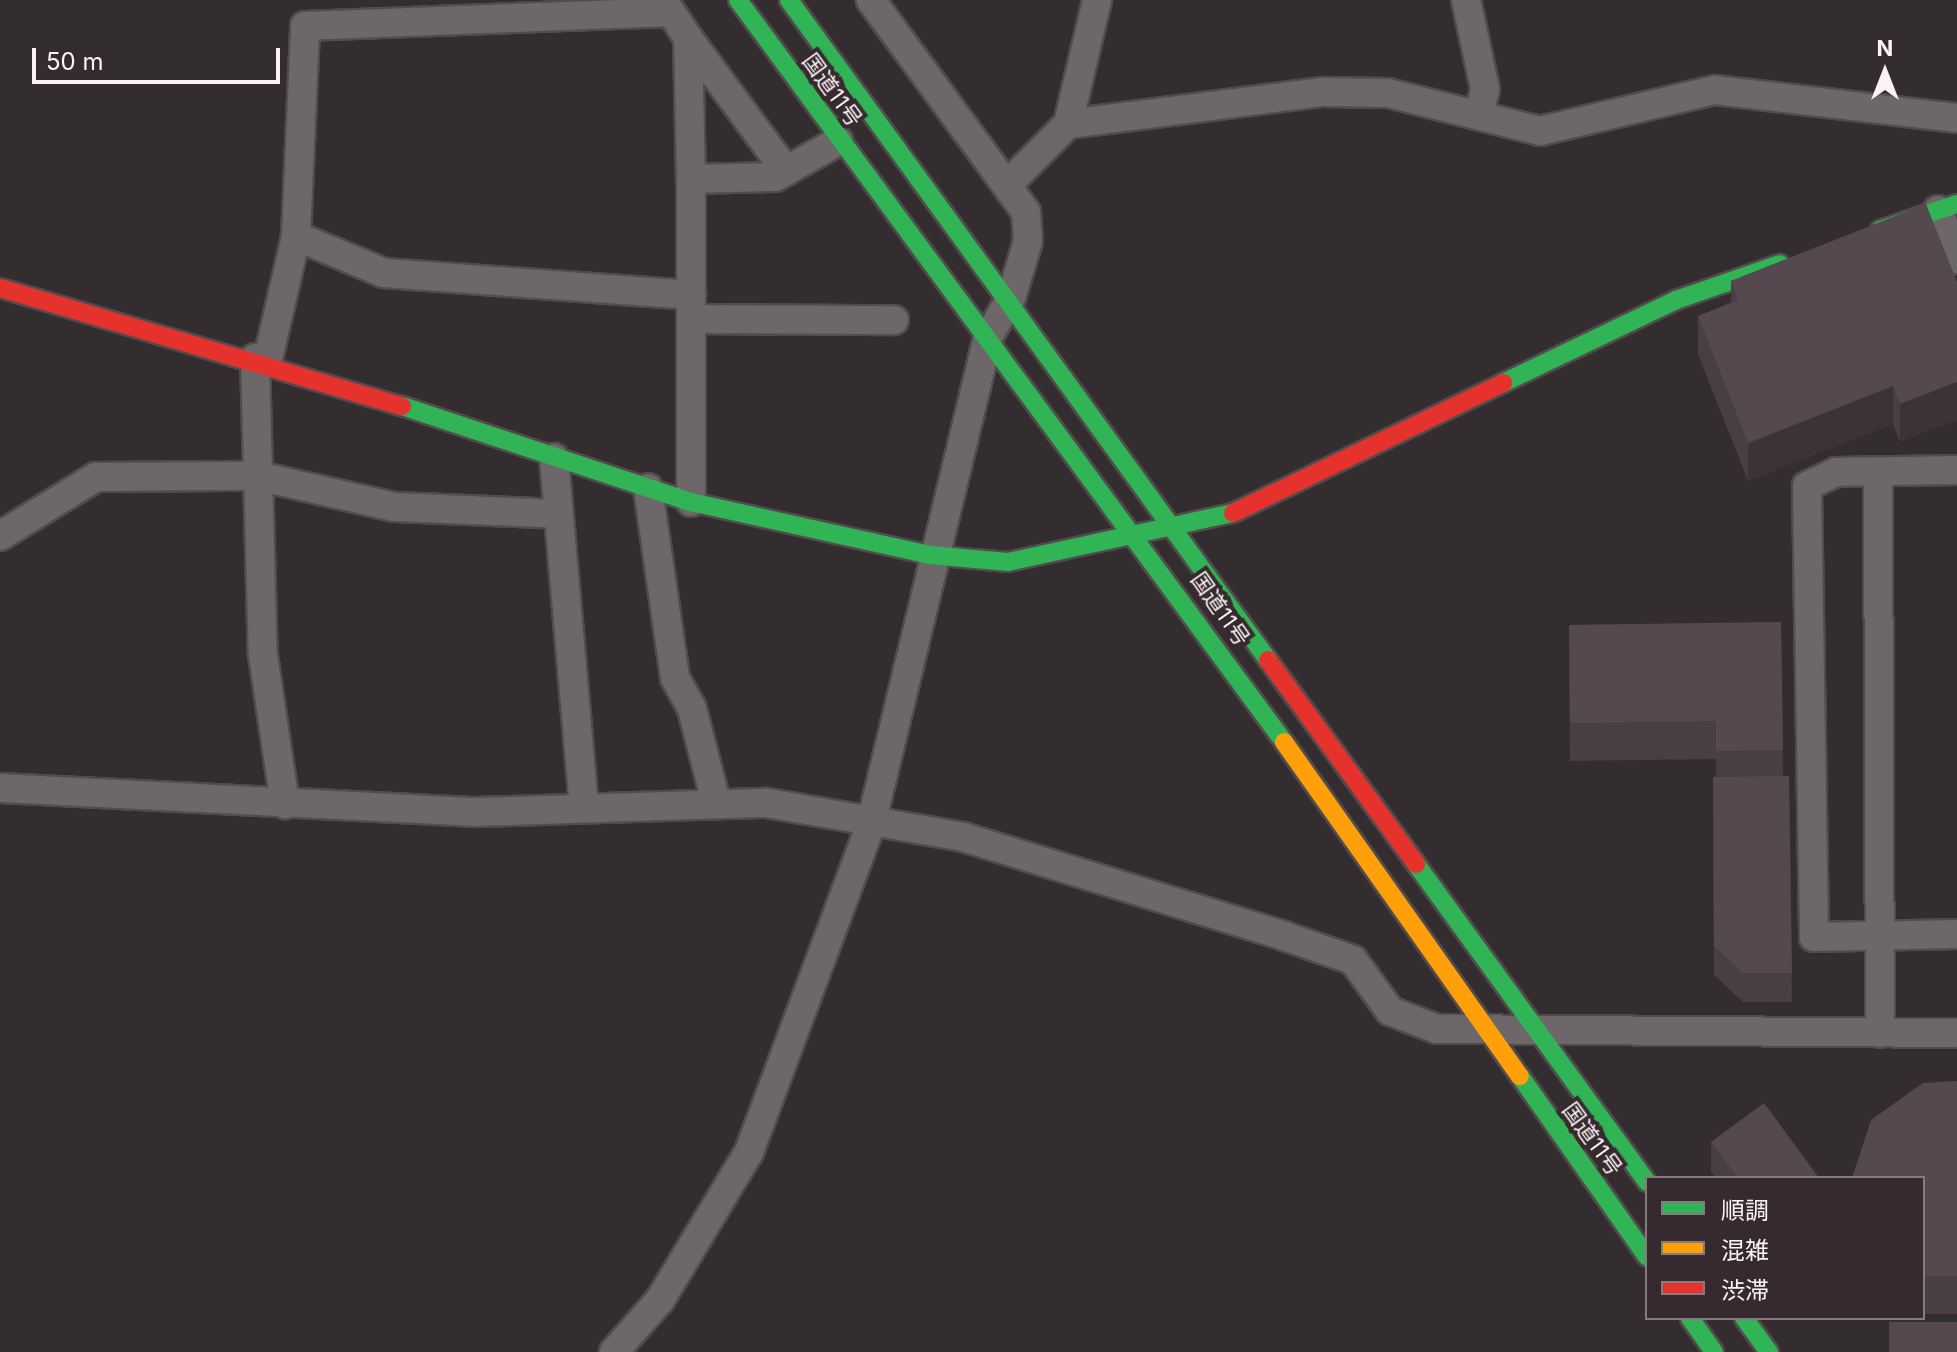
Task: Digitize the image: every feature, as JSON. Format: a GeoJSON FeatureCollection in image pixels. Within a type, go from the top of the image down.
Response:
{"type":"FeatureCollection","features":[{"type":"Feature","properties":{"kind":"main road","name":"国道11号"},"geometry":{"type":"LineString","coordinates":[[738,0],[839,141],[1134,533],[1645,1254]]}},
{"type":"Feature","properties":{"kind":"main road","name":"国道11号"},"geometry":{"type":"LineString","coordinates":[[789,0],[1011,298],[1645,1179]]}},
{"type":"Feature","properties":{"kind":"main road"},"geometry":{"type":"LineString","coordinates":[[1865,235],[1952,202]]}},
{"type":"Feature","properties":{"kind":"main road"},"geometry":{"type":"LineString","coordinates":[[0,288],[261,361],[691,502],[930,555],[1008,562],[1083,552],[1134,533],[1174,525],[1215,522],[1676,300],[1807,255]]}},
{"type":"Feature","properties":{"kind":"main road"},"geometry":{"type":"LineString","coordinates":[[1691,1320],[1714,1352]]}},
{"type":"Feature","properties":{"kind":"main road"},"geometry":{"type":"LineString","coordinates":[[1745,1320],[1769,1352]]}},
{"type":"Feature","properties":{"kind":"street"},"geometry":{"type":"LineString","coordinates":[[614,1352],[660,1300],[749,1152],[871,824],[930,555],[988,337],[1011,298],[1028,241],[1026,212],[871,0]]}},
{"type":"Feature","properties":{"kind":"street"},"geometry":{"type":"LineString","coordinates":[[1007,185],[1068,124],[1097,0]]}},
{"type":"Feature","properties":{"kind":"street"},"geometry":{"type":"LineString","coordinates":[[1466,0],[1485,89],[1479,115]]}},
{"type":"Feature","properties":{"kind":"street"},"geometry":{"type":"LineString","coordinates":[[285,804],[263,655],[258,476],[261,361],[296,236],[305,26],[671,12],[786,171]]}},
{"type":"Feature","properties":{"kind":"street"},"geometry":{"type":"LineString","coordinates":[[688,38],[691,502]]}},
{"type":"Feature","properties":{"kind":"street"},"geometry":{"type":"LineString","coordinates":[[1068,124],[1323,92],[1388,93],[1540,131],[1574,129],[1715,90],[1957,118]]}},
{"type":"Feature","properties":{"kind":"street"},"geometry":{"type":"LineString","coordinates":[[691,179],[786,171],[839,141]]}},
{"type":"Feature","properties":{"kind":"street"},"geometry":{"type":"LineString","coordinates":[[1952,202],[1957,259]]}},
{"type":"Feature","properties":{"kind":"street"},"geometry":{"type":"LineString","coordinates":[[296,236],[384,273],[691,307],[894,320]]}},
{"type":"Feature","properties":{"kind":"street"},"geometry":{"type":"LineString","coordinates":[[554,458],[584,806]]}},
{"type":"Feature","properties":{"kind":"street"},"geometry":{"type":"LineString","coordinates":[[1957,470],[1836,472],[1807,486],[1814,937],[1957,934]]}},
{"type":"Feature","properties":{"kind":"street"},"geometry":{"type":"LineString","coordinates":[[1878,471],[1880,1033]]}},
{"type":"Feature","properties":{"kind":"street"},"geometry":{"type":"LineString","coordinates":[[0,536],[96,477],[258,476],[395,507],[559,514]]}},
{"type":"Feature","properties":{"kind":"street"},"geometry":{"type":"LineString","coordinates":[[648,488],[675,678],[692,709],[716,802]]}},
{"type":"Feature","properties":{"kind":"street"},"geometry":{"type":"LineString","coordinates":[[0,788],[476,812],[584,806],[767,803],[871,824],[963,837],[1284,936],[1353,960],[1390,1011],[1437,1029],[1540,1033],[1957,1033]]}},
{"type":"Feature","properties":{"kind":"building"},"geometry":{"type":"Polygon","coordinates":[[[1926,204],[1957,282],[1957,382],[1900,404],[1893,386],[1748,443],[1698,316],[1738,300],[1731,281],[1926,204]]]}},
{"type":"Feature","properties":{"kind":"building"},"geometry":{"type":"Polygon","coordinates":[[[1781,622],[1783,750],[1716,751],[1716,721],[1570,723],[1569,625],[1781,622]]]}},
{"type":"Feature","properties":{"kind":"building"},"geometry":{"type":"Polygon","coordinates":[[[1789,776],[1792,973],[1743,973],[1714,946],[1713,777],[1789,776]]]}},
{"type":"Feature","properties":{"kind":"building"},"geometry":{"type":"Polygon","coordinates":[[[1957,1081],[1957,1276],[1925,1275],[1925,1176],[1853,1176],[1871,1120],[1923,1083],[1957,1081]]]}},
{"type":"Feature","properties":{"kind":"building"},"geometry":{"type":"Polygon","coordinates":[[[1764,1103],[1818,1176],[1736,1176],[1711,1142],[1764,1103]]]}},
{"type":"Feature","properties":{"kind":"building"},"geometry":{"type":"Polygon","coordinates":[[[1889,1322],[1957,1322],[1957,1352],[1889,1352],[1889,1322]]]}},
{"type":"Feature","properties":{"kind":"traffic: fast"},"geometry":{"type":"LineString","coordinates":[[738,0],[1284,742]]}},
{"type":"Feature","properties":{"kind":"traffic: fast"},"geometry":{"type":"LineString","coordinates":[[789,0],[1268,660]]}},
{"type":"Feature","properties":{"kind":"traffic: fast"},"geometry":{"type":"LineString","coordinates":[[1880,230],[1957,204]]}},
{"type":"Feature","properties":{"kind":"traffic: fast"},"geometry":{"type":"LineString","coordinates":[[1503,383],[1676,300],[1780,264]]}},
{"type":"Feature","properties":{"kind":"traffic: fast"},"geometry":{"type":"LineString","coordinates":[[402,406],[691,502],[930,555],[1008,562],[1233,513]]}},
{"type":"Feature","properties":{"kind":"traffic: fast"},"geometry":{"type":"LineString","coordinates":[[1416,864],[1645,1179]]}},
{"type":"Feature","properties":{"kind":"traffic: fast"},"geometry":{"type":"LineString","coordinates":[[1520,1076],[1645,1254]]}},
{"type":"Feature","properties":{"kind":"traffic: fast"},"geometry":{"type":"LineString","coordinates":[[1691,1320],[1714,1352]]}},
{"type":"Feature","properties":{"kind":"traffic: fast"},"geometry":{"type":"LineString","coordinates":[[1745,1320],[1769,1352]]}},
{"type":"Feature","properties":{"kind":"traffic: slow"},"geometry":{"type":"LineString","coordinates":[[1284,742],[1520,1076]]}},
{"type":"Feature","properties":{"kind":"traffic: jam"},"geometry":{"type":"LineString","coordinates":[[0,288],[402,406]]}},
{"type":"Feature","properties":{"kind":"traffic: jam"},"geometry":{"type":"LineString","coordinates":[[1233,513],[1503,383]]}},
{"type":"Feature","properties":{"kind":"traffic: jam"},"geometry":{"type":"LineString","coordinates":[[1268,660],[1416,864]]}}]}
